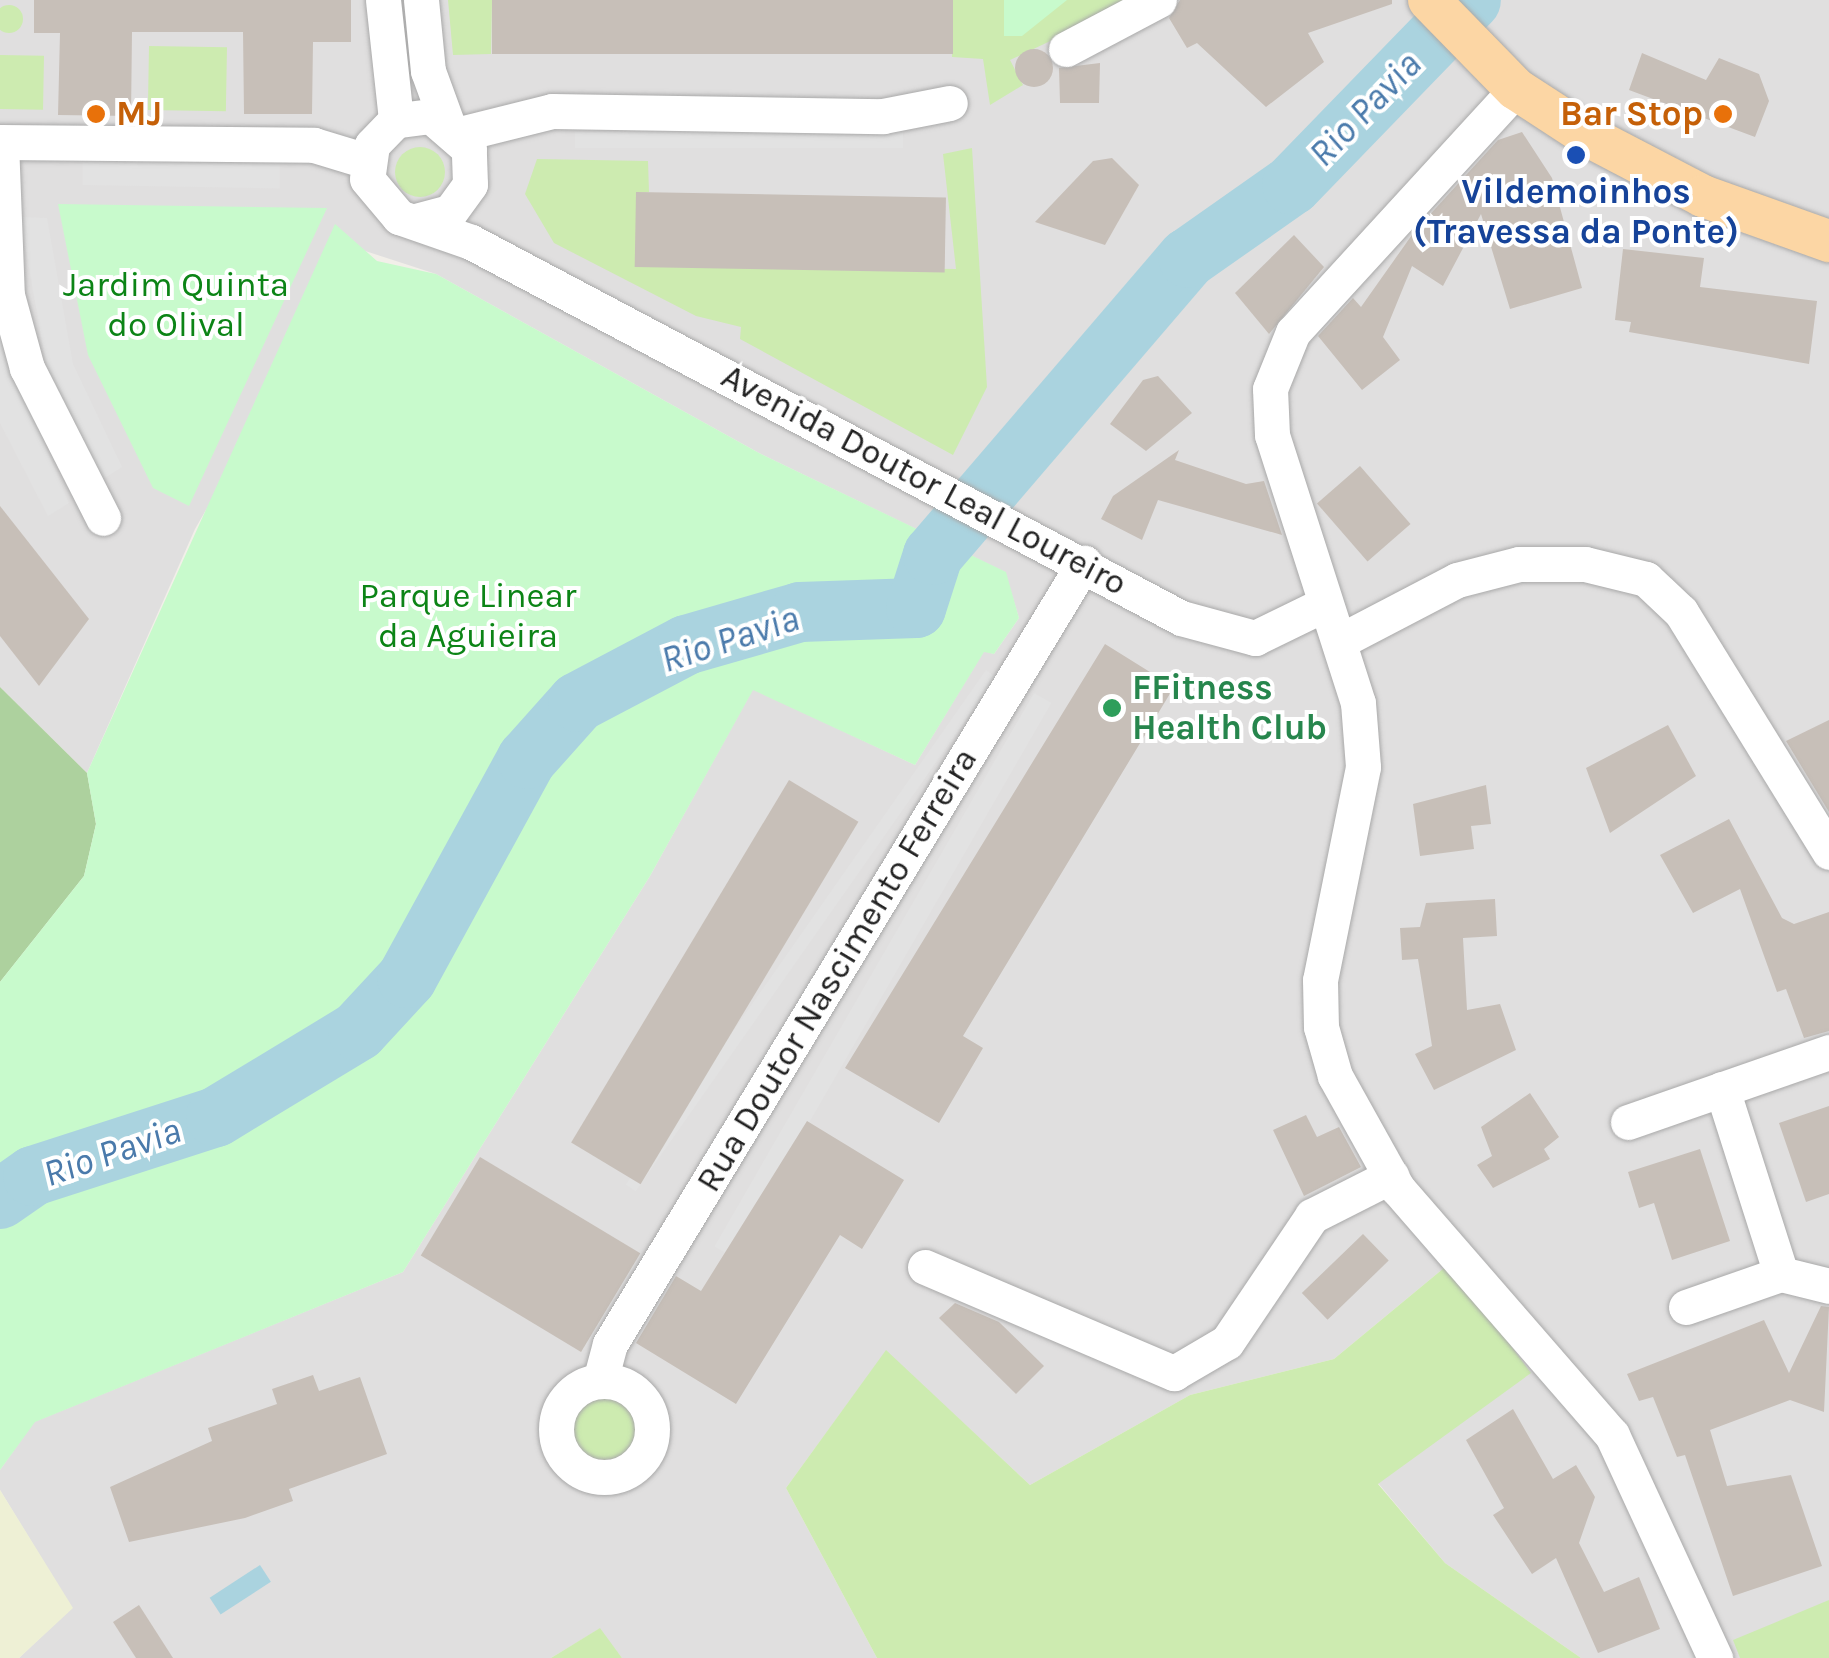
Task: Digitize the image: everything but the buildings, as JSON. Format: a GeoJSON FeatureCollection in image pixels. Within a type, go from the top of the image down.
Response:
{"type":"FeatureCollection","features":[{"type":"Feature","properties":{"kind":"main road"},"geometry":{"type":"LineString","coordinates":[[1429,0],[1507,81],[1703,196],[1829,241]]}},
{"type":"Feature","properties":{"kind":"street"},"geometry":{"type":"LineString","coordinates":[[103,518],[27,368],[8,295],[1,142],[314,145],[367,161],[396,120],[383,0]]}},
{"type":"Feature","properties":{"kind":"street","name":"Avenida Doutor Leal Loureiro"},"geometry":{"type":"LineString","coordinates":[[421,0],[428,71],[460,141],[486,225],[531,273]]}},
{"type":"Feature","properties":{"kind":"street"},"geometry":{"type":"LineString","coordinates":[[1066,48],[1159,0]]}},
{"type":"Feature","properties":{"kind":"street"},"geometry":{"type":"LineString","coordinates":[[1507,81],[1292,332],[1270,389],[1272,435],[1322,606],[1344,640],[1362,767],[1320,980],[1320,1027],[1335,1076],[1391,1176],[1612,1435],[1716,1658]]}},
{"type":"Feature","properties":{"kind":"street"},"geometry":{"type":"LineString","coordinates":[[396,120],[460,141],[552,111],[883,116],[950,102]]}},
{"type":"Feature","properties":{"kind":"street"},"geometry":{"type":"LineString","coordinates":[[416,221],[462,200],[460,141]]}},
{"type":"Feature","properties":{"kind":"street","name":"Avenida Doutor Leal Loureiro"},"geometry":{"type":"LineString","coordinates":[[367,161],[374,194],[416,221],[531,273],[1009,522],[1181,618],[1242,639],[1322,606]]}},
{"type":"Feature","properties":{"kind":"street","name":"Rua Doutor Nascimento Ferreira"},"geometry":{"type":"LineString","coordinates":[[600,1381],[610,1344],[1084,564]]}},
{"type":"Feature","properties":{"kind":"street"},"geometry":{"type":"LineString","coordinates":[[1344,640],[1457,580],[1519,564],[1584,564],[1646,580],[1681,612],[1829,852]]}},
{"type":"Feature","properties":{"kind":"street"},"geometry":{"type":"LineString","coordinates":[[1628,1122],[1829,1052]]}},
{"type":"Feature","properties":{"kind":"street"},"geometry":{"type":"LineString","coordinates":[[1722,1089],[1781,1274]]}},
{"type":"Feature","properties":{"kind":"street"},"geometry":{"type":"LineString","coordinates":[[925,1267],[1174,1373],[1227,1342],[1312,1216],[1391,1176]]}},
{"type":"Feature","properties":{"kind":"street"},"geometry":{"type":"LineString","coordinates":[[1686,1307],[1781,1274],[1829,1286]]}},
{"type":"Feature","properties":{"kind":"shaded area"},"geometry":{"type":"Polygon","coordinates":[[[0,0],[1829,0],[1829,1658],[1581,1658],[1445,1563],[1378,1483],[1450,1263],[1334,1359],[1190,1395],[1030,1485],[886,1351],[786,1488],[877,1658],[622,1658],[599,1629],[551,1658],[19,1658],[72,1608],[0,1490],[0,1470],[34,1422],[403,1272],[650,876],[753,689],[915,765],[984,651],[994,654],[1019,618],[1005,572],[759,453],[436,274],[356,248],[195,529],[87,773],[0,687],[0,0]]]}},
{"type":"Feature","properties":{"kind":"shaded area"},"geometry":{"type":"Polygon","coordinates":[[[575,132],[903,132],[903,148],[575,148],[575,132]]]}},
{"type":"Feature","properties":{"kind":"shaded area"},"geometry":{"type":"Polygon","coordinates":[[[83,160],[280,163],[280,188],[83,185],[83,160]]]}},
{"type":"Feature","properties":{"kind":"shaded area"},"geometry":{"type":"Polygon","coordinates":[[[20,217],[47,218],[73,364],[122,467],[100,481],[48,375],[20,217]]]}},
{"type":"Feature","properties":{"kind":"shaded area"},"geometry":{"type":"Polygon","coordinates":[[[0,338],[69,503],[48,516],[0,423],[0,338]]]}},
{"type":"Feature","properties":{"kind":"shaded area"},"geometry":{"type":"Polygon","coordinates":[[[986,670],[996,677],[636,1191],[626,1184],[986,670]]]}},
{"type":"Feature","properties":{"kind":"shaded area"},"geometry":{"type":"Polygon","coordinates":[[[1034,693],[1051,703],[732,1256],[714,1246],[1034,693]]]}},
{"type":"Feature","properties":{"kind":"green space"},"geometry":{"type":"Polygon","coordinates":[[[448,0],[492,0],[491,54],[453,55],[448,0]]]}},
{"type":"Feature","properties":{"kind":"green space"},"geometry":{"type":"Polygon","coordinates":[[[953,0],[1137,0],[1010,60],[1023,85],[990,105],[983,59],[952,57],[953,0]]]}},
{"type":"Feature","properties":{"kind":"green space"},"geometry":{"type":"Polygon","coordinates":[[[1004,0],[1067,0],[1022,36],[1004,36],[1004,0]]]}},
{"type":"Feature","properties":{"kind":"green space"},"geometry":{"type":"Polygon","coordinates":[[[9,5],[19,9],[23,19],[19,29],[9,33],[-1,29],[-5,19],[-1,9],[9,5]]]}},
{"type":"Feature","properties":{"kind":"green space"},"geometry":{"type":"Polygon","coordinates":[[[149,46],[227,47],[226,111],[148,110],[149,46]]]}},
{"type":"Feature","properties":{"kind":"green space"},"geometry":{"type":"Polygon","coordinates":[[[0,55],[44,56],[43,110],[0,109],[0,55]]]}},
{"type":"Feature","properties":{"kind":"green space"},"geometry":{"type":"Polygon","coordinates":[[[420,147],[438,154],[445,172],[438,190],[420,197],[402,190],[395,172],[402,154],[420,147]]]}},
{"type":"Feature","properties":{"kind":"green space"},"geometry":{"type":"Polygon","coordinates":[[[972,148],[987,387],[953,455],[740,339],[741,327],[696,316],[554,243],[525,194],[537,159],[648,161],[649,192],[636,193],[654,265],[956,269],[943,154],[972,148]]]}},
{"type":"Feature","properties":{"kind":"green space","name":"Jardim Quinta do Olival"},"geometry":{"type":"Polygon","coordinates":[[[58,204],[327,208],[189,506],[153,488],[88,355],[58,204]]]}},
{"type":"Feature","properties":{"kind":"green space","name":"Parque Linear da Aguieira"},"geometry":{"type":"Polygon","coordinates":[[[335,224],[377,261],[436,274],[759,453],[1006,572],[1019,618],[994,654],[984,652],[915,765],[753,690],[650,876],[403,1272],[35,1422],[0,1470],[0,982],[84,876],[96,824],[87,773],[335,224]]]}},
{"type":"Feature","properties":{"kind":"green space"},"geometry":{"type":"Polygon","coordinates":[[[0,687],[87,773],[96,824],[84,876],[0,982],[0,687]]]}},
{"type":"Feature","properties":{"kind":"green space"},"geometry":{"type":"Polygon","coordinates":[[[1450,1263],[1531,1373],[1378,1484],[1445,1563],[1581,1658],[877,1658],[786,1488],[886,1350],[1030,1485],[1190,1395],[1334,1359],[1450,1263]]]}},
{"type":"Feature","properties":{"kind":"green space"},"geometry":{"type":"Polygon","coordinates":[[[604,1392],[617,1394],[628,1402],[636,1413],[636,1439],[628,1450],[617,1458],[604,1460],[591,1458],[580,1450],[572,1439],[570,1426],[572,1413],[580,1402],[591,1394],[604,1392]]]}},
{"type":"Feature","properties":{"kind":"green space"},"geometry":{"type":"Polygon","coordinates":[[[0,1490],[73,1608],[19,1658],[0,1658],[0,1490]]]}},
{"type":"Feature","properties":{"kind":"green space"},"geometry":{"type":"Polygon","coordinates":[[[1829,1600],[1829,1658],[1740,1658],[1733,1640],[1829,1600]]]}},
{"type":"Feature","properties":{"kind":"green space"},"geometry":{"type":"Polygon","coordinates":[[[600,1628],[622,1658],[551,1658],[600,1628]]]}},
{"type":"Feature","properties":{"kind":"water"},"geometry":{"type":"Polygon","coordinates":[[[260,1565],[271,1582],[221,1614],[210,1598],[260,1565]]]}},
{"type":"Feature","properties":{"kind":"waterway","name":"Rio Pavia"},"geometry":{"type":"LineString","coordinates":[[0,1199],[33,1176],[216,1117],[358,1031],[407,978],[527,759],[578,702],[686,645],[800,612],[916,608],[933,555],[1188,258],[1292,185],[1471,0]]}},
{"type":"Feature","properties":{"kind":"place","name":"MJ"},"geometry":{"type":"Point","coordinates":[96,114]}},
{"type":"Feature","properties":{"kind":"place","name":"Bar Stop"},"geometry":{"type":"Point","coordinates":[1723,114]}},
{"type":"Feature","properties":{"kind":"place","name":"Vildemoinhos (Travessa da Ponte)"},"geometry":{"type":"Point","coordinates":[1576,155]}},
{"type":"Feature","properties":{"kind":"place","name":"FFitness Health Club"},"geometry":{"type":"Point","coordinates":[1112,708]}}]}
